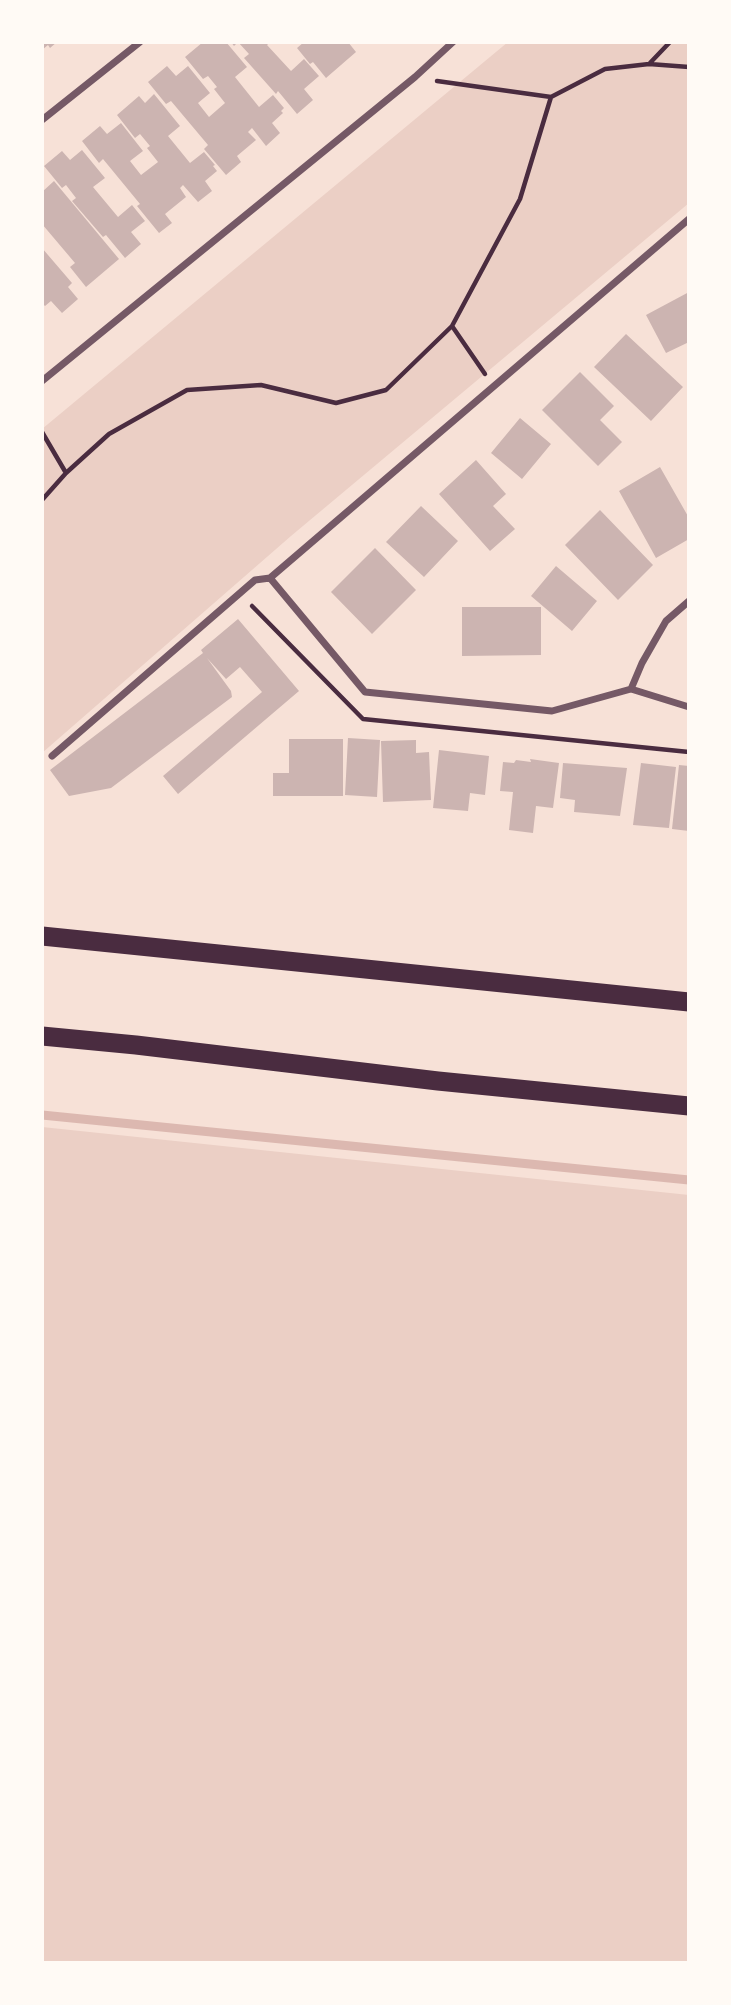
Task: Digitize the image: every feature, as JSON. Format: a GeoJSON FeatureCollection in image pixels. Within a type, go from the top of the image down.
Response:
{"type":"FeatureCollection","features":[{"type":"Feature","properties":{"kind":"highway"},"geometry":{"type":"LineString","coordinates":[[42,936],[689,1002]]}},
{"type":"Feature","properties":{"kind":"highway"},"geometry":{"type":"LineString","coordinates":[[42,1036],[438,1081],[689,1106]]}},
{"type":"Feature","properties":{"kind":"street"},"geometry":{"type":"LineString","coordinates":[[42,120],[140,42]]}},
{"type":"Feature","properties":{"kind":"street"},"geometry":{"type":"LineString","coordinates":[[42,381],[415,77],[453,42]]}},
{"type":"Feature","properties":{"kind":"street"},"geometry":{"type":"LineString","coordinates":[[51,755],[255,580],[270,578],[689,219]]}},
{"type":"Feature","properties":{"kind":"street"},"geometry":{"type":"LineString","coordinates":[[270,578],[365,692],[552,711],[631,689],[689,707]]}},
{"type":"Feature","properties":{"kind":"street"},"geometry":{"type":"LineString","coordinates":[[631,689],[642,663],[666,621],[689,601]]}},
{"type":"Feature","properties":{"kind":"path"},"geometry":{"type":"LineString","coordinates":[[649,64],[670,42]]}},
{"type":"Feature","properties":{"kind":"path"},"geometry":{"type":"LineString","coordinates":[[415,77],[551,97],[605,69],[649,64],[689,66]]}},
{"type":"Feature","properties":{"kind":"path"},"geometry":{"type":"LineString","coordinates":[[42,500],[66,472],[109,434],[187,390],[261,385],[336,403],[386,390],[452,326],[520,199],[551,97]]}},
{"type":"Feature","properties":{"kind":"path"},"geometry":{"type":"LineString","coordinates":[[452,326],[493,385]]}},
{"type":"Feature","properties":{"kind":"path"},"geometry":{"type":"LineString","coordinates":[[42,432],[66,472]]}},
{"type":"Feature","properties":{"kind":"shaded area"},"geometry":{"type":"Polygon","coordinates":[[[508,42],[689,42],[689,203],[291,536],[42,753],[42,429],[508,42]]]}},
{"type":"Feature","properties":{"kind":"shaded area"},"geometry":{"type":"Polygon","coordinates":[[[42,1127],[689,1195],[689,1963],[42,1963],[42,1127]]]}},
{"type":"Feature","properties":{"kind":"building"},"geometry":{"type":"Polygon","coordinates":[[[42,42],[57,42],[42,50],[42,42]]]}},
{"type":"Feature","properties":{"kind":"building"},"geometry":{"type":"Polygon","coordinates":[[[203,42],[226,42],[247,67],[235,77],[259,107],[273,95],[284,108],[281,111],[283,113],[272,123],[280,133],[266,146],[252,128],[248,132],[256,140],[237,156],[241,162],[226,175],[204,149],[208,145],[171,101],[166,104],[148,82],[167,66],[176,76],[188,66],[210,93],[198,103],[209,117],[225,103],[208,76],[203,79],[185,57],[203,42]]]}},
{"type":"Feature","properties":{"kind":"building"},"geometry":{"type":"Polygon","coordinates":[[[238,42],[270,42],[267,45],[291,71],[304,59],[319,76],[304,89],[313,100],[297,114],[244,58],[249,54],[238,42]]]}},
{"type":"Feature","properties":{"kind":"building"},"geometry":{"type":"Polygon","coordinates":[[[304,42],[348,42],[356,52],[326,78],[297,48],[304,42]]]}},
{"type":"Feature","properties":{"kind":"building"},"geometry":{"type":"Polygon","coordinates":[[[154,94],[180,126],[168,136],[190,163],[204,152],[217,171],[205,181],[212,191],[198,202],[183,185],[180,188],[186,197],[165,214],[172,223],[159,233],[137,206],[140,204],[103,159],[99,163],[82,141],[100,126],[107,134],[121,123],[143,151],[130,161],[141,175],[158,162],[140,134],[135,138],[117,115],[139,96],[145,103],[154,94]]]}},
{"type":"Feature","properties":{"kind":"building"},"geometry":{"type":"Polygon","coordinates":[[[82,150],[105,178],[93,187],[118,217],[132,205],[145,221],[131,232],[141,244],[125,258],[72,201],[76,198],[66,185],[62,188],[44,166],[62,151],[70,160],[82,150]]]}},
{"type":"Feature","properties":{"kind":"building"},"geometry":{"type":"Polygon","coordinates":[[[54,181],[119,259],[86,287],[70,267],[75,263],[42,224],[42,192],[54,181]]]}},
{"type":"Feature","properties":{"kind":"building"},"geometry":{"type":"Polygon","coordinates":[[[42,248],[72,283],[68,287],[78,299],[62,313],[51,301],[45,306],[42,303],[42,248]]]}},
{"type":"Feature","properties":{"kind":"building"},"geometry":{"type":"Polygon","coordinates":[[[689,292],[689,342],[666,353],[646,315],[689,292]]]}},
{"type":"Feature","properties":{"kind":"building"},"geometry":{"type":"Polygon","coordinates":[[[626,334],[683,387],[651,421],[594,367],[626,334]]]}},
{"type":"Feature","properties":{"kind":"building"},"geometry":{"type":"Polygon","coordinates":[[[580,372],[614,406],[600,420],[622,442],[598,466],[542,410],[580,372]]]}},
{"type":"Feature","properties":{"kind":"building"},"geometry":{"type":"Polygon","coordinates":[[[520,418],[551,444],[522,479],[491,453],[520,418]]]}},
{"type":"Feature","properties":{"kind":"building"},"geometry":{"type":"Polygon","coordinates":[[[476,460],[506,494],[493,506],[515,529],[490,551],[439,494],[476,460]]]}},
{"type":"Feature","properties":{"kind":"building"},"geometry":{"type":"Polygon","coordinates":[[[660,467],[689,518],[689,539],[656,558],[619,491],[660,467]]]}},
{"type":"Feature","properties":{"kind":"building"},"geometry":{"type":"Polygon","coordinates":[[[421,506],[458,541],[424,577],[386,542],[421,506]]]}},
{"type":"Feature","properties":{"kind":"building"},"geometry":{"type":"Polygon","coordinates":[[[600,510],[653,565],[618,600],[565,545],[600,510]]]}},
{"type":"Feature","properties":{"kind":"building"},"geometry":{"type":"Polygon","coordinates":[[[375,548],[416,590],[372,634],[331,592],[375,548]]]}},
{"type":"Feature","properties":{"kind":"building"},"geometry":{"type":"Polygon","coordinates":[[[556,566],[597,601],[572,631],[531,596],[556,566]]]}},
{"type":"Feature","properties":{"kind":"building"},"geometry":{"type":"Polygon","coordinates":[[[462,607],[541,607],[541,655],[462,656],[462,607]]]}},
{"type":"Feature","properties":{"kind":"building"},"geometry":{"type":"Polygon","coordinates":[[[238,619],[299,691],[178,794],[163,776],[262,692],[240,667],[226,679],[207,658],[231,691],[232,697],[111,788],[69,796],[50,770],[203,653],[201,650],[238,619]]]}},
{"type":"Feature","properties":{"kind":"building"},"geometry":{"type":"Polygon","coordinates":[[[348,738],[380,740],[377,797],[345,795],[348,738]]]}},
{"type":"Feature","properties":{"kind":"building"},"geometry":{"type":"Polygon","coordinates":[[[289,739],[343,739],[343,796],[273,796],[273,773],[289,773],[289,739]]]}},
{"type":"Feature","properties":{"kind":"building"},"geometry":{"type":"Polygon","coordinates":[[[416,740],[416,753],[429,752],[431,800],[383,802],[381,741],[416,740]]]}},
{"type":"Feature","properties":{"kind":"building"},"geometry":{"type":"Polygon","coordinates":[[[439,750],[489,756],[485,795],[470,793],[468,811],[433,808],[439,750]]]}},
{"type":"Feature","properties":{"kind":"building"},"geometry":{"type":"Polygon","coordinates":[[[530,759],[559,763],[553,808],[536,806],[533,833],[509,830],[513,792],[500,791],[503,762],[531,762],[530,759]]]}},
{"type":"Feature","properties":{"kind":"building"},"geometry":{"type":"Polygon","coordinates":[[[563,763],[627,768],[620,816],[574,812],[575,800],[560,798],[563,763]]]}},
{"type":"Feature","properties":{"kind":"building"},"geometry":{"type":"Polygon","coordinates":[[[641,763],[676,767],[669,828],[633,825],[641,763]]]}},
{"type":"Feature","properties":{"kind":"building"},"geometry":{"type":"Polygon","coordinates":[[[679,765],[689,766],[689,831],[672,829],[679,765]]]}},
{"type":"Feature","properties":{"kind":"waterway"},"geometry":{"type":"LineString","coordinates":[[42,1115],[689,1180]]}}]}
